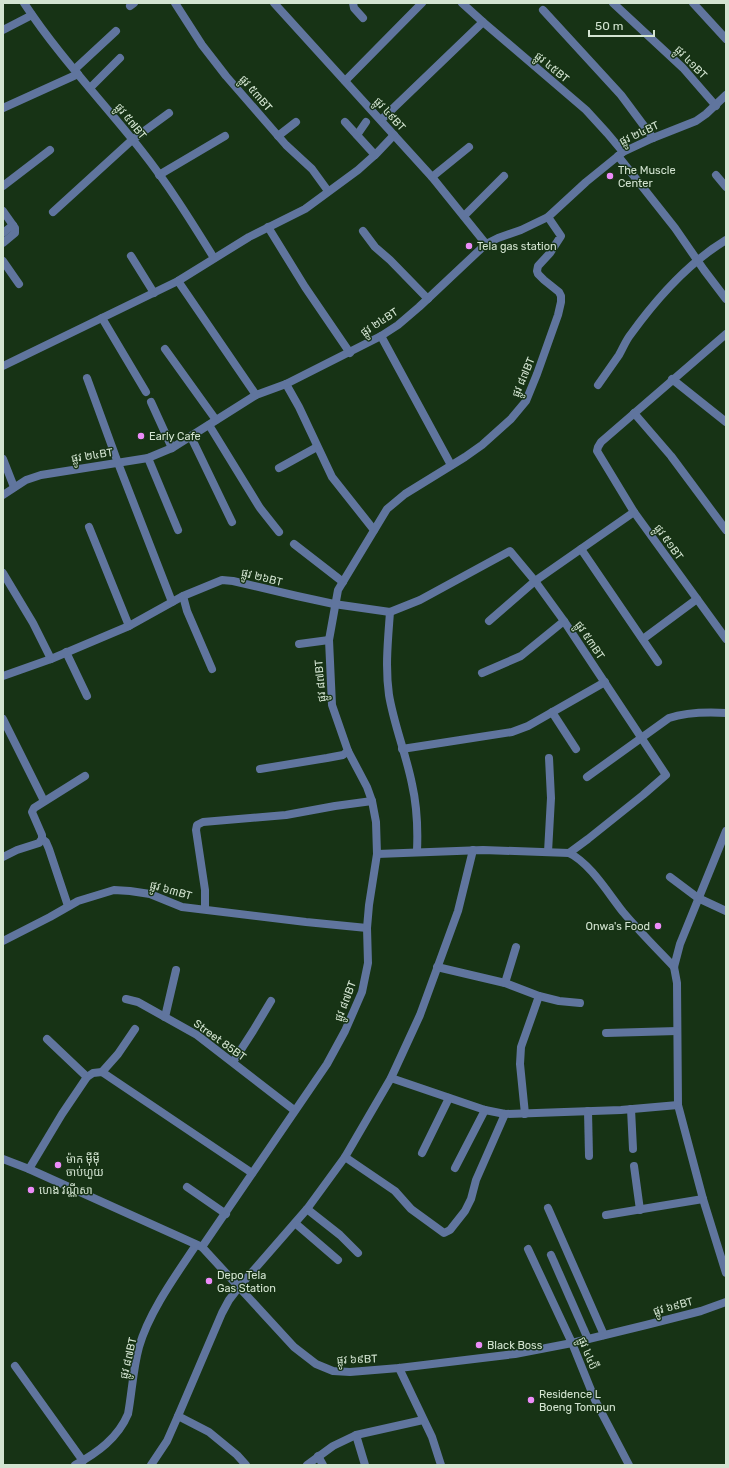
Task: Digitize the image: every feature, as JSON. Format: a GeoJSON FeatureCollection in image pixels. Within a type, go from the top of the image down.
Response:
{"type":"FeatureCollection","features":[{"type":"Feature","properties":{"kind":"street","name":"ផ្លូវ ៥៧BT"},"geometry":{"type":"LineString","coordinates":[[24,3],[76,72],[159,175],[178,201],[214,258]]}},
{"type":"Feature","properties":{"kind":"street","name":"ផ្លូវ ៥៣BT"},"geometry":{"type":"LineString","coordinates":[[176,3],[202,45],[226,76],[278,136],[312,169],[328,191]]}},
{"type":"Feature","properties":{"kind":"street","name":"ផ្លូវ ៤៩BT"},"geometry":{"type":"LineString","coordinates":[[274,3],[432,177],[486,244]]}},
{"type":"Feature","properties":{"kind":"street"},"geometry":{"type":"LineString","coordinates":[[353,3],[354,8],[363,18]]}},
{"type":"Feature","properties":{"kind":"street"},"geometry":{"type":"LineString","coordinates":[[345,81],[422,3]]}},
{"type":"Feature","properties":{"kind":"street","name":"ផ្លូវ ៤៥BT"},"geometry":{"type":"LineString","coordinates":[[462,3],[586,110],[607,133],[620,154],[726,299]]}},
{"type":"Feature","properties":{"kind":"street","name":"ផ្លូវ ៤១BT"},"geometry":{"type":"LineString","coordinates":[[613,3],[683,68],[716,106]]}},
{"type":"Feature","properties":{"kind":"street"},"geometry":{"type":"LineString","coordinates":[[693,3],[726,39]]}},
{"type":"Feature","properties":{"kind":"street"},"geometry":{"type":"LineString","coordinates":[[544,10],[622,95],[653,138]]}},
{"type":"Feature","properties":{"kind":"street"},"geometry":{"type":"LineString","coordinates":[[3,30],[32,15]]}},
{"type":"Feature","properties":{"kind":"street"},"geometry":{"type":"LineString","coordinates":[[381,120],[483,22]]}},
{"type":"Feature","properties":{"kind":"street"},"geometry":{"type":"LineString","coordinates":[[3,108],[76,72],[116,31]]}},
{"type":"Feature","properties":{"kind":"street"},"geometry":{"type":"LineString","coordinates":[[90,88],[120,58]]}},
{"type":"Feature","properties":{"kind":"street","name":"ផ្លូវ ២៤BT"},"geometry":{"type":"LineString","coordinates":[[3,495],[14,486],[41,475],[148,458],[172,448],[256,395],[286,384],[382,336],[398,325],[428,299],[486,244],[548,217],[586,182],[620,154],[653,138],[696,121],[716,106],[726,95]]}},
{"type":"Feature","properties":{"kind":"street"},"geometry":{"type":"LineString","coordinates":[[53,212],[132,140],[169,113]]}},
{"type":"Feature","properties":{"kind":"street"},"geometry":{"type":"LineString","coordinates":[[278,136],[296,122]]}},
{"type":"Feature","properties":{"kind":"street"},"geometry":{"type":"LineString","coordinates":[[345,122],[375,155]]}},
{"type":"Feature","properties":{"kind":"street"},"geometry":{"type":"LineString","coordinates":[[357,135],[366,122]]}},
{"type":"Feature","properties":{"kind":"street"},"geometry":{"type":"LineString","coordinates":[[3,366],[178,281],[214,258],[268,227],[304,209],[358,170],[394,135]]}},
{"type":"Feature","properties":{"kind":"street"},"geometry":{"type":"LineString","coordinates":[[159,175],[225,136]]}},
{"type":"Feature","properties":{"kind":"street"},"geometry":{"type":"LineString","coordinates":[[432,177],[469,147]]}},
{"type":"Feature","properties":{"kind":"street"},"geometry":{"type":"LineString","coordinates":[[3,186],[50,150]]}},
{"type":"Feature","properties":{"kind":"street"},"geometry":{"type":"LineString","coordinates":[[716,174],[726,187]]}},
{"type":"Feature","properties":{"kind":"street"},"geometry":{"type":"LineString","coordinates":[[464,216],[504,176]]}},
{"type":"Feature","properties":{"kind":"street"},"geometry":{"type":"LineString","coordinates":[[3,211],[15,228],[15,233],[3,243]]}},
{"type":"Feature","properties":{"kind":"street","name":"ផ្លូវ ៨៧BT"},"geometry":{"type":"LineString","coordinates":[[79,1463],[111,1440],[124,1422],[128,1414],[139,1347],[174,1278],[226,1214],[294,1110],[327,1064],[348,1024],[362,992],[368,964],[368,905],[377,854],[376,822],[372,801],[367,787],[348,751],[332,705],[329,640],[334,604],[338,590],[388,509],[405,494],[482,445],[511,419],[526,402],[558,315],[561,302],[559,292],[544,280],[537,271],[538,266],[550,253],[561,236],[548,217]]}},
{"type":"Feature","properties":{"kind":"street"},"geometry":{"type":"LineString","coordinates":[[3,233],[13,225]]}},
{"type":"Feature","properties":{"kind":"street"},"geometry":{"type":"LineString","coordinates":[[268,227],[305,287],[350,352]]}},
{"type":"Feature","properties":{"kind":"street"},"geometry":{"type":"LineString","coordinates":[[363,232],[372,244],[428,299]]}},
{"type":"Feature","properties":{"kind":"street"},"geometry":{"type":"LineString","coordinates":[[598,385],[630,335],[648,311],[698,260],[712,248],[726,240]]}},
{"type":"Feature","properties":{"kind":"street"},"geometry":{"type":"LineString","coordinates":[[131,256],[154,293]]}},
{"type":"Feature","properties":{"kind":"street"},"geometry":{"type":"LineString","coordinates":[[3,261],[20,284]]}},
{"type":"Feature","properties":{"kind":"street"},"geometry":{"type":"LineString","coordinates":[[178,281],[256,395]]}},
{"type":"Feature","properties":{"kind":"street"},"geometry":{"type":"LineString","coordinates":[[102,318],[146,392]]}},
{"type":"Feature","properties":{"kind":"street"},"geometry":{"type":"LineString","coordinates":[[726,334],[634,413],[671,456],[726,530]]}},
{"type":"Feature","properties":{"kind":"street"},"geometry":{"type":"LineString","coordinates":[[382,336],[451,465]]}},
{"type":"Feature","properties":{"kind":"street"},"geometry":{"type":"LineString","coordinates":[[165,349],[213,422],[260,508],[279,532]]}},
{"type":"Feature","properties":{"kind":"street"},"geometry":{"type":"LineString","coordinates":[[87,378],[172,602]]}},
{"type":"Feature","properties":{"kind":"street"},"geometry":{"type":"LineString","coordinates":[[672,380],[726,422]]}},
{"type":"Feature","properties":{"kind":"street"},"geometry":{"type":"LineString","coordinates":[[286,384],[332,476],[374,530]]}},
{"type":"Feature","properties":{"kind":"street"},"geometry":{"type":"LineString","coordinates":[[151,402],[172,448]]}},
{"type":"Feature","properties":{"kind":"street","name":"ផ្លូវ ៥១BT"},"geometry":{"type":"LineString","coordinates":[[634,413],[602,442],[598,447],[598,454],[634,512],[726,640]]}},
{"type":"Feature","properties":{"kind":"street"},"geometry":{"type":"LineString","coordinates":[[191,437],[232,522]]}},
{"type":"Feature","properties":{"kind":"street"},"geometry":{"type":"LineString","coordinates":[[279,468],[317,447]]}},
{"type":"Feature","properties":{"kind":"street"},"geometry":{"type":"LineString","coordinates":[[148,458],[178,530]]}},
{"type":"Feature","properties":{"kind":"street"},"geometry":{"type":"LineString","coordinates":[[3,459],[14,486]]}},
{"type":"Feature","properties":{"kind":"street"},"geometry":{"type":"LineString","coordinates":[[489,621],[535,581],[634,512]]}},
{"type":"Feature","properties":{"kind":"street"},"geometry":{"type":"LineString","coordinates":[[89,527],[129,626]]}},
{"type":"Feature","properties":{"kind":"street"},"geometry":{"type":"LineString","coordinates":[[294,544],[343,582]]}},
{"type":"Feature","properties":{"kind":"street"},"geometry":{"type":"LineString","coordinates":[[581,549],[658,662]]}},
{"type":"Feature","properties":{"kind":"street","name":"ផ្លូវ ២៦BT"},"geometry":{"type":"LineString","coordinates":[[3,676],[51,659],[129,626],[183,596],[222,580],[233,581],[334,604],[390,612],[420,600],[510,551],[517,558]]}},
{"type":"Feature","properties":{"kind":"street","name":"ផ្លូវ ៥៣BT"},"geometry":{"type":"LineString","coordinates":[[517,558],[564,621],[666,775],[644,795],[569,853]]}},
{"type":"Feature","properties":{"kind":"street"},"geometry":{"type":"LineString","coordinates":[[3,574],[33,623],[51,659]]}},
{"type":"Feature","properties":{"kind":"street"},"geometry":{"type":"LineString","coordinates":[[183,596],[187,611],[212,668]]}},
{"type":"Feature","properties":{"kind":"street"},"geometry":{"type":"LineString","coordinates":[[643,639],[696,599]]}},
{"type":"Feature","properties":{"kind":"street"},"geometry":{"type":"LineString","coordinates":[[390,612],[387,663],[389,694],[402,749],[412,782],[416,805],[418,832],[417,851]]}},
{"type":"Feature","properties":{"kind":"street"},"geometry":{"type":"LineString","coordinates":[[482,674],[521,656],[564,621]]}},
{"type":"Feature","properties":{"kind":"street"},"geometry":{"type":"LineString","coordinates":[[299,644],[329,640]]}},
{"type":"Feature","properties":{"kind":"street"},"geometry":{"type":"LineString","coordinates":[[66,652],[87,696]]}},
{"type":"Feature","properties":{"kind":"street"},"geometry":{"type":"LineString","coordinates":[[402,749],[512,732],[528,726],[605,682]]}},
{"type":"Feature","properties":{"kind":"street"},"geometry":{"type":"LineString","coordinates":[[552,712],[576,749]]}},
{"type":"Feature","properties":{"kind":"street"},"geometry":{"type":"LineString","coordinates":[[587,777],[663,722],[678,715],[707,712],[726,713]]}},
{"type":"Feature","properties":{"kind":"street"},"geometry":{"type":"LineString","coordinates":[[3,719],[44,802]]}},
{"type":"Feature","properties":{"kind":"street"},"geometry":{"type":"LineString","coordinates":[[260,769],[343,755],[348,751]]}},
{"type":"Feature","properties":{"kind":"street"},"geometry":{"type":"LineString","coordinates":[[548,852],[551,798],[549,758]]}},
{"type":"Feature","properties":{"kind":"street"},"geometry":{"type":"LineString","coordinates":[[68,906],[49,849],[46,842],[42,839],[42,835],[32,812],[34,808],[85,776]]}},
{"type":"Feature","properties":{"kind":"street"},"geometry":{"type":"LineString","coordinates":[[205,909],[205,890],[196,830],[198,825],[203,822],[286,815],[372,801]]}},
{"type":"Feature","properties":{"kind":"street"},"geometry":{"type":"LineString","coordinates":[[726,830],[680,944],[674,967],[677,984],[678,1105],[703,1198],[726,1273]]}},
{"type":"Feature","properties":{"kind":"street"},"geometry":{"type":"LineString","coordinates":[[3,857],[17,850],[39,843],[42,839]]}},
{"type":"Feature","properties":{"kind":"street"},"geometry":{"type":"LineString","coordinates":[[151,1465],[167,1441],[229,1300],[307,1209],[345,1157],[391,1078],[420,1015],[458,911],[473,850]]}},
{"type":"Feature","properties":{"kind":"street"},"geometry":{"type":"LineString","coordinates":[[377,854],[417,851],[473,850],[569,853],[578,857],[591,871],[628,917],[674,967]]}},
{"type":"Feature","properties":{"kind":"street"},"geometry":{"type":"LineString","coordinates":[[670,877],[698,898],[726,911]]}},
{"type":"Feature","properties":{"kind":"street","name":"ផ្លូវ ៦៣BT"},"geometry":{"type":"LineString","coordinates":[[3,941],[78,901],[114,890],[130,890],[150,894],[182,907],[367,928]]}},
{"type":"Feature","properties":{"kind":"street"},"geometry":{"type":"LineString","coordinates":[[505,982],[516,947]]}},
{"type":"Feature","properties":{"kind":"street"},"geometry":{"type":"LineString","coordinates":[[437,967],[505,982],[539,996],[580,1004]]}},
{"type":"Feature","properties":{"kind":"street"},"geometry":{"type":"LineString","coordinates":[[165,1017],[176,970]]}},
{"type":"Feature","properties":{"kind":"street"},"geometry":{"type":"LineString","coordinates":[[525,1114],[520,1064],[521,1047],[539,996]]}},
{"type":"Feature","properties":{"kind":"street","name":"Street 85BT"},"geometry":{"type":"LineString","coordinates":[[126,999],[138,1002],[197,1035],[294,1110]]}},
{"type":"Feature","properties":{"kind":"street"},"geometry":{"type":"LineString","coordinates":[[233,1062],[271,1001]]}},
{"type":"Feature","properties":{"kind":"street"},"geometry":{"type":"LineString","coordinates":[[102,1072],[118,1054],[135,1029]]}},
{"type":"Feature","properties":{"kind":"street"},"geometry":{"type":"LineString","coordinates":[[606,1033],[677,1031]]}},
{"type":"Feature","properties":{"kind":"street"},"geometry":{"type":"LineString","coordinates":[[47,1039],[87,1077]]}},
{"type":"Feature","properties":{"kind":"street"},"geometry":{"type":"LineString","coordinates":[[29,1169],[62,1114],[87,1077],[93,1073],[102,1072],[252,1173]]}},
{"type":"Feature","properties":{"kind":"street"},"geometry":{"type":"LineString","coordinates":[[391,1078],[485,1110],[505,1114],[631,1109],[678,1105]]}},
{"type":"Feature","properties":{"kind":"street"},"geometry":{"type":"LineString","coordinates":[[422,1153],[449,1098]]}},
{"type":"Feature","properties":{"kind":"street"},"geometry":{"type":"LineString","coordinates":[[631,1109],[633,1149]]}},
{"type":"Feature","properties":{"kind":"street"},"geometry":{"type":"LineString","coordinates":[[455,1168],[485,1110]]}},
{"type":"Feature","properties":{"kind":"street"},"geometry":{"type":"LineString","coordinates":[[588,1111],[589,1156]]}},
{"type":"Feature","properties":{"kind":"street"},"geometry":{"type":"LineString","coordinates":[[345,1157],[395,1191],[412,1209],[444,1233],[450,1230],[465,1210],[471,1199],[476,1180],[505,1114]]}},
{"type":"Feature","properties":{"kind":"street","name":"ផ្លូវ ៦៩BT"},"geometry":{"type":"LineString","coordinates":[[3,1159],[29,1169],[199,1246],[294,1347],[316,1364],[333,1371],[350,1372],[400,1368],[515,1354],[572,1343],[694,1312],[726,1302]]}},
{"type":"Feature","properties":{"kind":"street"},"geometry":{"type":"LineString","coordinates":[[634,1166],[640,1210]]}},
{"type":"Feature","properties":{"kind":"street"},"geometry":{"type":"LineString","coordinates":[[187,1187],[226,1214]]}},
{"type":"Feature","properties":{"kind":"street"},"geometry":{"type":"LineString","coordinates":[[606,1215],[703,1198]]}},
{"type":"Feature","properties":{"kind":"street"},"geometry":{"type":"LineString","coordinates":[[548,1208],[604,1335]]}},
{"type":"Feature","properties":{"kind":"street"},"geometry":{"type":"LineString","coordinates":[[307,1209],[340,1235],[358,1253]]}},
{"type":"Feature","properties":{"kind":"street"},"geometry":{"type":"LineString","coordinates":[[295,1223],[338,1260]]}},
{"type":"Feature","properties":{"kind":"street","name":"ផ្លូវ ៤៤ប៊ី"},"geometry":{"type":"LineString","coordinates":[[528,1249],[572,1343],[595,1400],[629,1465]]}},
{"type":"Feature","properties":{"kind":"street"},"geometry":{"type":"LineString","coordinates":[[552,1255],[588,1339]]}},
{"type":"Feature","properties":{"kind":"street"},"geometry":{"type":"LineString","coordinates":[[15,1366],[79,1463]]}},
{"type":"Feature","properties":{"kind":"street"},"geometry":{"type":"LineString","coordinates":[[400,1368],[432,1437],[441,1465]]}},
{"type":"Feature","properties":{"kind":"street"},"geometry":{"type":"LineString","coordinates":[[178,1416],[209,1432],[237,1455],[246,1465]]}},
{"type":"Feature","properties":{"kind":"street"},"geometry":{"type":"LineString","coordinates":[[307,1465],[333,1446],[356,1435],[423,1420]]}},
{"type":"Feature","properties":{"kind":"street"},"geometry":{"type":"LineString","coordinates":[[356,1435],[365,1465]]}},
{"type":"Feature","properties":{"kind":"street"},"geometry":{"type":"LineString","coordinates":[[318,1456],[323,1465]]}},
{"type":"Feature","properties":{"kind":"place","name":"The Muscle Center"},"geometry":{"type":"Point","coordinates":[610,176]}},
{"type":"Feature","properties":{"kind":"place","name":"Tela gas station"},"geometry":{"type":"Point","coordinates":[469,246]}},
{"type":"Feature","properties":{"kind":"place","name":"Early Cafe"},"geometry":{"type":"Point","coordinates":[141,436]}},
{"type":"Feature","properties":{"kind":"place","name":"Onwa's Food"},"geometry":{"type":"Point","coordinates":[658,926]}},
{"type":"Feature","properties":{"kind":"place","name":"ម៉ាក ម៉ីម៉ី ចាប់ហួយ"},"geometry":{"type":"Point","coordinates":[58,1165]}},
{"type":"Feature","properties":{"kind":"place","name":"ហេង វណ្ណីសា"},"geometry":{"type":"Point","coordinates":[31,1190]}},
{"type":"Feature","properties":{"kind":"place","name":"Depo Tela Gas Station"},"geometry":{"type":"Point","coordinates":[209,1281]}},
{"type":"Feature","properties":{"kind":"place","name":"Black Boss"},"geometry":{"type":"Point","coordinates":[479,1345]}},
{"type":"Feature","properties":{"kind":"place","name":"Residence L Boeng Tompun"},"geometry":{"type":"Point","coordinates":[531,1400]}}]}
